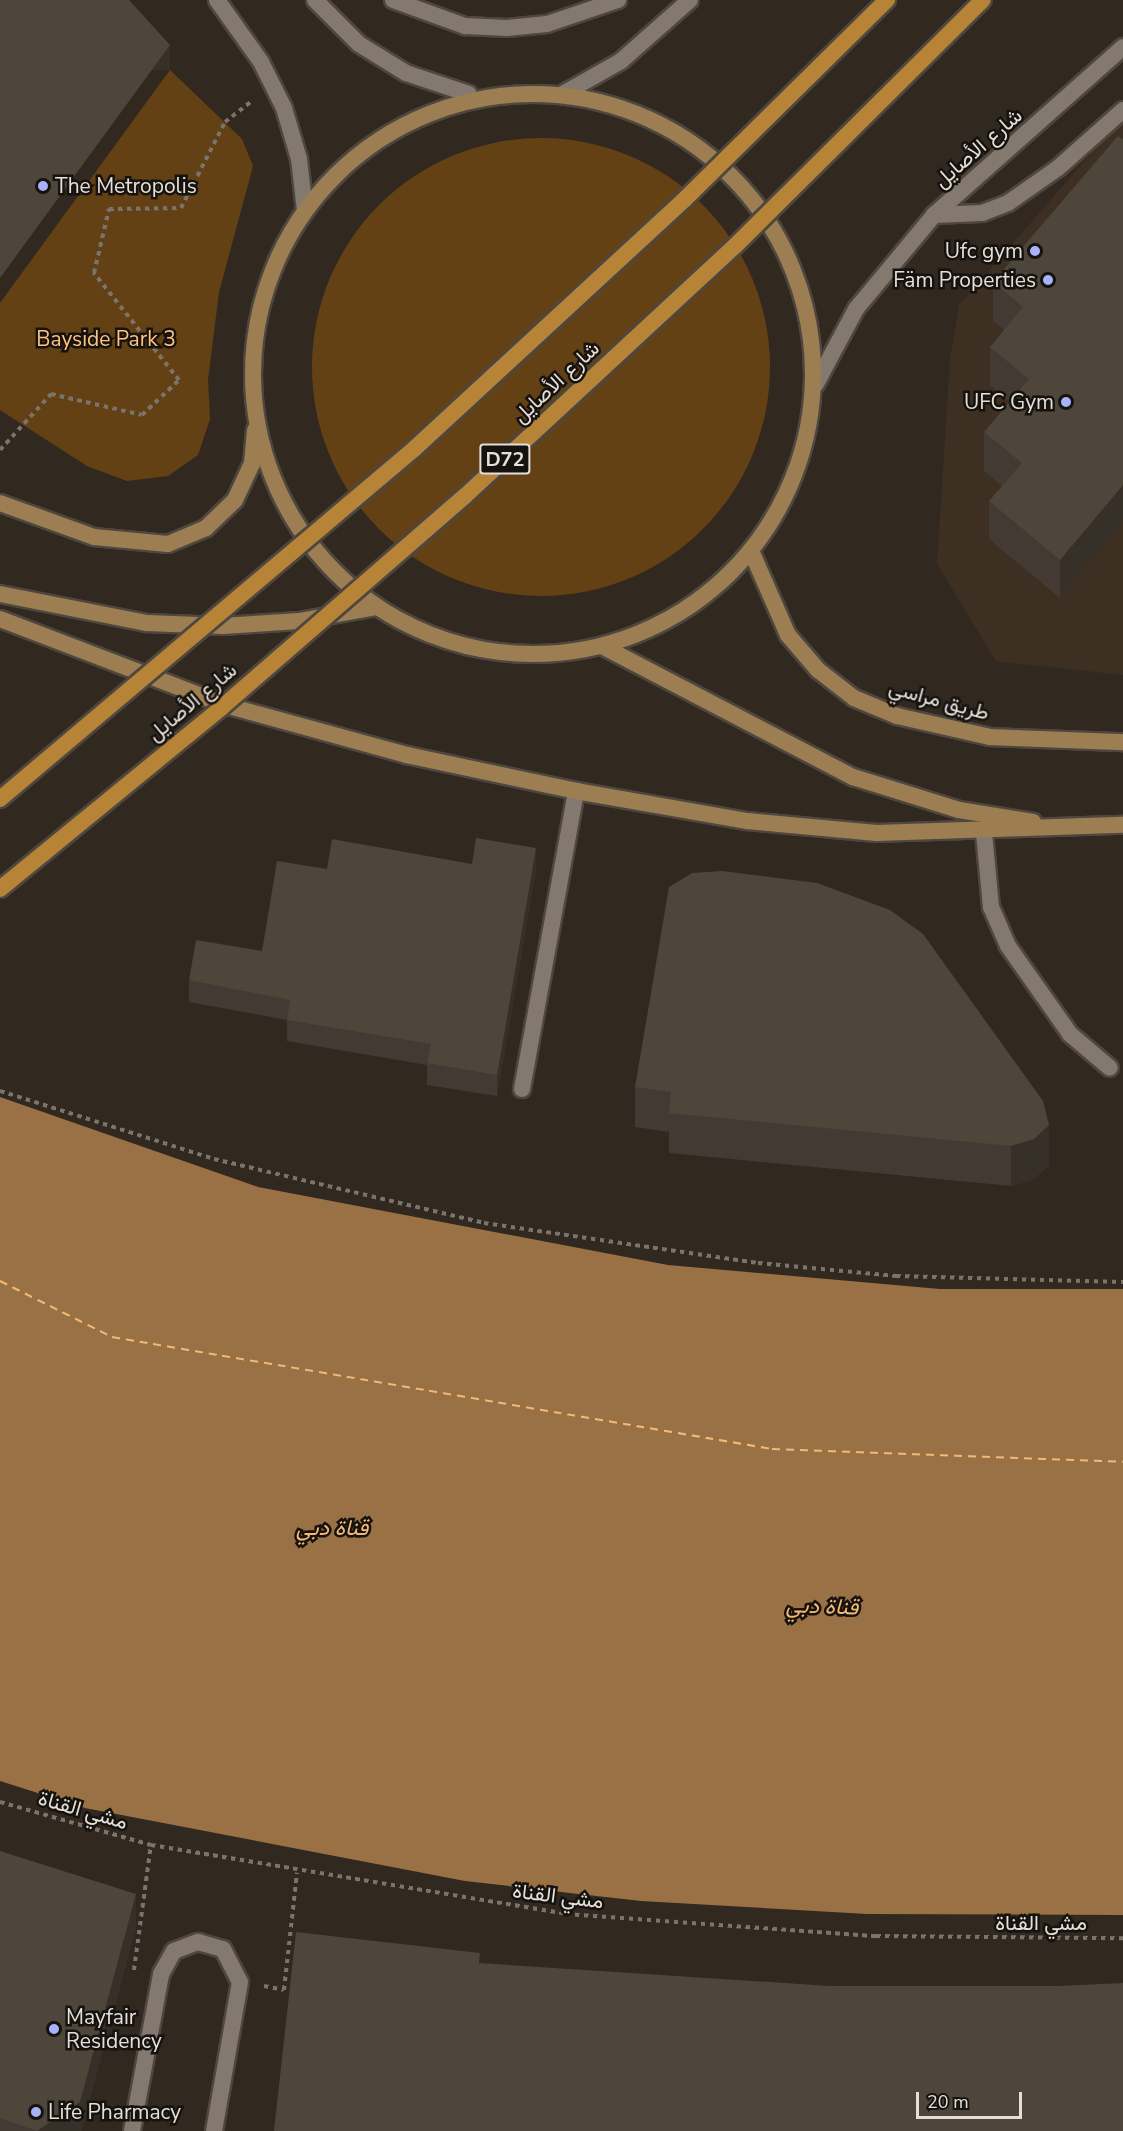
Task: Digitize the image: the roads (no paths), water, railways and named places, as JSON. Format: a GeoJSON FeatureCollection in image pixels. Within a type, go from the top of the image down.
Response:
{"type":"FeatureCollection","features":[{"type":"Feature","properties":{"kind":"main road"},"geometry":{"type":"LineString","coordinates":[[0,799],[414,449],[685,199],[887,0]]}},
{"type":"Feature","properties":{"kind":"main road","name":"شارع الأصايل"},"geometry":{"type":"LineString","coordinates":[[0,889],[221,708],[465,496],[735,246],[983,0]]}},
{"type":"Feature","properties":{"kind":"main road"},"geometry":{"type":"LineString","coordinates":[[0,502],[94,537],[168,544],[206,528],[235,500],[252,464],[256,423],[252,367],[259,312],[277,259],[305,211],[345,166],[392,132],[470,94],[561,95],[630,111],[693,143],[746,190],[786,248],[809,314],[816,384],[798,474],[752,553],[686,612],[604,647],[525,655],[447,642],[376,607],[320,557],[279,494],[256,423]]}},
{"type":"Feature","properties":{"kind":"main road","name":"طريق مراسي"},"geometry":{"type":"LineString","coordinates":[[752,553],[788,634],[818,670],[854,698],[897,716],[990,737],[1123,742]]}},
{"type":"Feature","properties":{"kind":"main road"},"geometry":{"type":"LineString","coordinates":[[0,594],[70,612],[201,625],[299,621],[376,607]]}},
{"type":"Feature","properties":{"kind":"main road"},"geometry":{"type":"LineString","coordinates":[[0,619],[225,705],[406,755],[576,791],[812,829],[984,833],[1070,826],[1123,825]]}},
{"type":"Feature","properties":{"kind":"main road"},"geometry":{"type":"LineString","coordinates":[[604,647],[853,777],[959,810],[1070,826]]}},
{"type":"Feature","properties":{"kind":"street"},"geometry":{"type":"LineString","coordinates":[[217,0],[273,84],[299,159],[305,211]]}},
{"type":"Feature","properties":{"kind":"street"},"geometry":{"type":"LineString","coordinates":[[315,0],[358,44],[406,73],[470,94]]}},
{"type":"Feature","properties":{"kind":"street"},"geometry":{"type":"LineString","coordinates":[[393,0],[465,26],[507,28],[587,14],[618,0]]}},
{"type":"Feature","properties":{"kind":"street"},"geometry":{"type":"LineString","coordinates":[[561,95],[621,61],[690,0]]}},
{"type":"Feature","properties":{"kind":"street","name":"شارع الأصايل"},"geometry":{"type":"LineString","coordinates":[[816,384],[856,309],[934,215],[1123,47]]}},
{"type":"Feature","properties":{"kind":"street"},"geometry":{"type":"LineString","coordinates":[[934,215],[982,213],[1008,203],[1058,168],[1123,110]]}},
{"type":"Feature","properties":{"kind":"street"},"geometry":{"type":"LineString","coordinates":[[522,1089],[576,791]]}},
{"type":"Feature","properties":{"kind":"street"},"geometry":{"type":"LineString","coordinates":[[984,833],[991,907],[1008,946],[1070,1034],[1110,1068]]}},
{"type":"Feature","properties":{"kind":"street"},"geometry":{"type":"LineString","coordinates":[[132,2131],[161,1974],[174,1952],[198,1942],[223,1949],[238,1969],[240,1982],[214,2131]]}},
{"type":"Feature","properties":{"kind":"water","name":"قناة دبي"},"geometry":{"type":"Polygon","coordinates":[[[0,1097],[258,1187],[668,1265],[940,1289],[1123,1289],[1123,1915],[867,1914],[641,1901],[465,1881],[85,1808],[0,1781],[0,1097]]]}},
{"type":"Feature","properties":{"kind":"place","name":"The Metropolis"},"geometry":{"type":"Point","coordinates":[43,186]}},
{"type":"Feature","properties":{"kind":"place","name":"Ufc gym"},"geometry":{"type":"Point","coordinates":[1035,251]}},
{"type":"Feature","properties":{"kind":"place","name":"Fäm Properties"},"geometry":{"type":"Point","coordinates":[1048,280]}},
{"type":"Feature","properties":{"kind":"place","name":"UFC Gym"},"geometry":{"type":"Point","coordinates":[1066,402]}},
{"type":"Feature","properties":{"kind":"place","name":"Mayfair Residency"},"geometry":{"type":"Point","coordinates":[54,2029]}},
{"type":"Feature","properties":{"kind":"place","name":"Life Pharmacy"},"geometry":{"type":"Point","coordinates":[36,2112]}},
{"type":"Feature","properties":{"kind":"park label","name":"Bayside Park 3"},"geometry":{"type":"Point","coordinates":[106,339]}}]}
